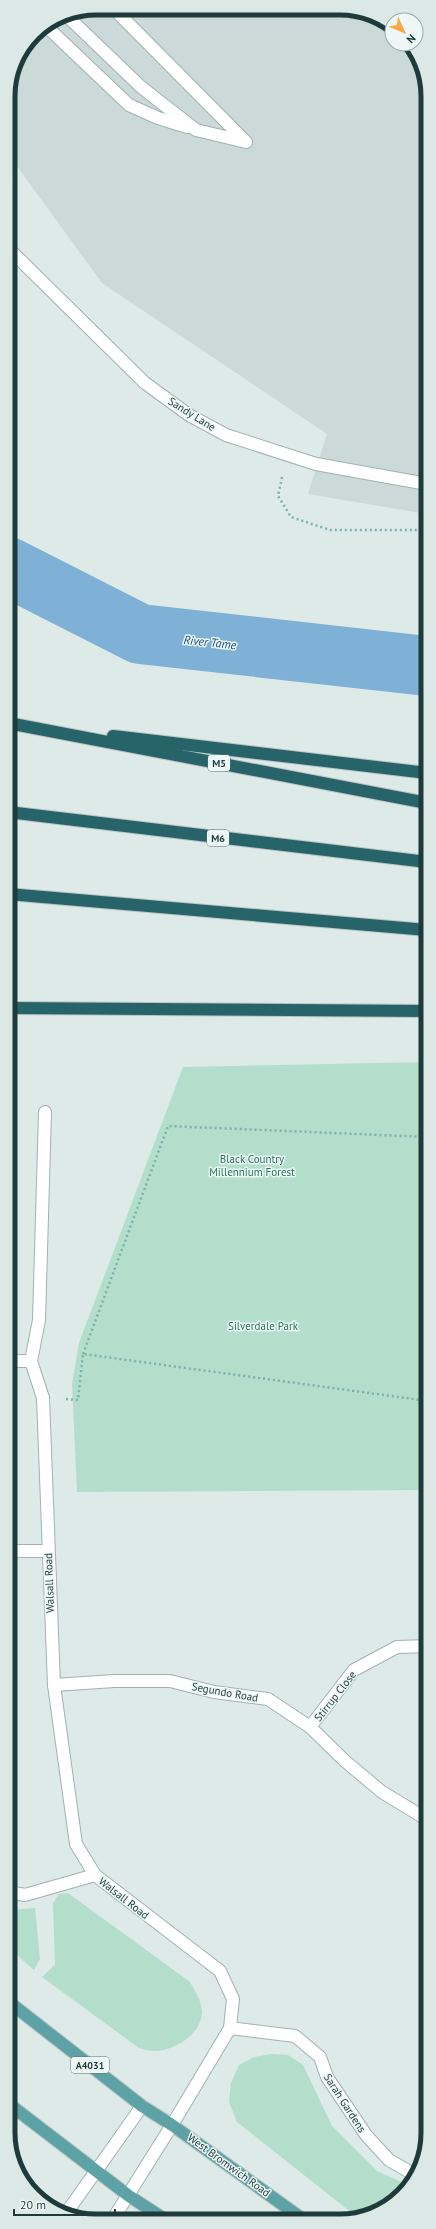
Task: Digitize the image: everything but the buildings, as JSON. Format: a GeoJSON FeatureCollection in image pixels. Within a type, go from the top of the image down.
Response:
{"type":"FeatureCollection","features":[{"type":"Feature","properties":{"kind":"highway","name":"M5"},"geometry":{"type":"LineString","coordinates":[[15,725],[421,771]]}},
{"type":"Feature","properties":{"kind":"highway","name":"M5"},"geometry":{"type":"LineString","coordinates":[[15,725],[421,802]]}},
{"type":"Feature","properties":{"kind":"highway","name":"M6"},"geometry":{"type":"LineString","coordinates":[[15,813],[421,861]]}},
{"type":"Feature","properties":{"kind":"highway"},"geometry":{"type":"LineString","coordinates":[[15,895],[421,929]]}},
{"type":"Feature","properties":{"kind":"highway"},"geometry":{"type":"LineString","coordinates":[[15,1008],[421,1011]]}},
{"type":"Feature","properties":{"kind":"main road","name":"A4031"},"geometry":{"type":"LineString","coordinates":[[15,2007],[142,2106],[172,2124]]}},
{"type":"Feature","properties":{"kind":"main road"},"geometry":{"type":"LineString","coordinates":[[15,2109],[129,2196],[157,2214]]}},
{"type":"Feature","properties":{"kind":"main road","name":"West Bromwich Road"},"geometry":{"type":"LineString","coordinates":[[172,2124],[296,2214]]}},
{"type":"Feature","properties":{"kind":"street"},"geometry":{"type":"LineString","coordinates":[[50,30],[129,105],[158,118],[196,130],[246,142],[119,15]]}},
{"type":"Feature","properties":{"kind":"street"},"geometry":{"type":"LineString","coordinates":[[70,19],[141,87],[196,130]]}},
{"type":"Feature","properties":{"kind":"street","name":"Sandy Lane"},"geometry":{"type":"LineString","coordinates":[[15,255],[145,383],[189,415],[226,435],[316,464],[421,483]]}},
{"type":"Feature","properties":{"kind":"street"},"geometry":{"type":"LineString","coordinates":[[15,1361],[31,1361],[39,1320],[44,1112]]}},
{"type":"Feature","properties":{"kind":"street","name":"Walsall Road"},"geometry":{"type":"LineString","coordinates":[[31,1361],[43,1398],[54,1686],[76,1844],[95,1875],[220,1971],[233,1999],[230,2028],[129,2196],[116,2214]]}},
{"type":"Feature","properties":{"kind":"street"},"geometry":{"type":"LineString","coordinates":[[15,1551],[48,1551]]}},
{"type":"Feature","properties":{"kind":"street","name":"Stirrup Close"},"geometry":{"type":"LineString","coordinates":[[310,1728],[354,1670],[397,1647],[421,1646]]}},
{"type":"Feature","properties":{"kind":"street","name":"Segundo Road"},"geometry":{"type":"LineString","coordinates":[[54,1686],[114,1681],[170,1681],[214,1692],[268,1699],[310,1728],[345,1761],[382,1792],[421,1816]]}},
{"type":"Feature","properties":{"kind":"street"},"geometry":{"type":"LineString","coordinates":[[15,1893],[25,1895],[95,1875]]}},
{"type":"Feature","properties":{"kind":"street","name":"Sarah Gardens"},"geometry":{"type":"LineString","coordinates":[[230,2028],[295,2036],[320,2057],[327,2077],[366,2135],[389,2160],[411,2172]]}},
{"type":"Feature","properties":{"kind":"street"},"geometry":{"type":"LineString","coordinates":[[69,2210],[142,2106]]}},
{"type":"Feature","properties":{"kind":"path"},"geometry":{"type":"LineString","coordinates":[[288,455],[278,496],[291,517],[330,530],[421,530]]}},
{"type":"Feature","properties":{"kind":"path"},"geometry":{"type":"LineString","coordinates":[[43,1398],[78,1400],[83,1354],[168,1126],[421,1137]]}},
{"type":"Feature","properties":{"kind":"path"},"geometry":{"type":"LineString","coordinates":[[83,1354],[421,1399]]}},
{"type":"Feature","properties":{"kind":"shaded area"},"geometry":{"type":"Polygon","coordinates":[[[91,15],[340,15],[371,21],[384,29],[384,52],[408,52],[417,70],[421,96],[421,513],[308,494],[327,434],[102,283],[15,164],[15,91],[18,75],[23,60],[32,47],[51,29],[70,19],[91,15]]]}},
{"type":"Feature","properties":{"kind":"green space","name":"Silverdale Park"},"geometry":{"type":"Polygon","coordinates":[[[421,1062],[421,1490],[77,1492],[72,1384],[79,1343],[183,1067],[421,1062]]]}},
{"type":"Feature","properties":{"kind":"green space"},"geometry":{"type":"Polygon","coordinates":[[[68,1893],[190,1982],[199,1999],[202,2011],[201,2019],[197,2027],[186,2040],[170,2048],[162,2050],[152,2051],[139,2048],[42,1977],[55,1965],[53,1903],[59,1894],[68,1893]]]}},
{"type":"Feature","properties":{"kind":"green space"},"geometry":{"type":"Polygon","coordinates":[[[35,1908],[40,1959],[34,1970],[15,1953],[15,1910],[35,1908]]]}},
{"type":"Feature","properties":{"kind":"green space"},"geometry":{"type":"Polygon","coordinates":[[[272,2054],[288,2055],[303,2065],[332,2126],[377,2171],[403,2183],[401,2186],[393,2194],[376,2206],[352,2213],[237,2122],[229,2102],[231,2083],[239,2065],[254,2057],[272,2054]]]}},
{"type":"Feature","properties":{"kind":"waterway","name":"River Tame"},"geometry":{"type":"LineString","coordinates":[[15,571],[140,634],[421,665]]}},
{"type":"Feature","properties":{"kind":"park label","name":"Black Country Millennium Forest"},"geometry":{"type":"Point","coordinates":[252,1165]}}]}
